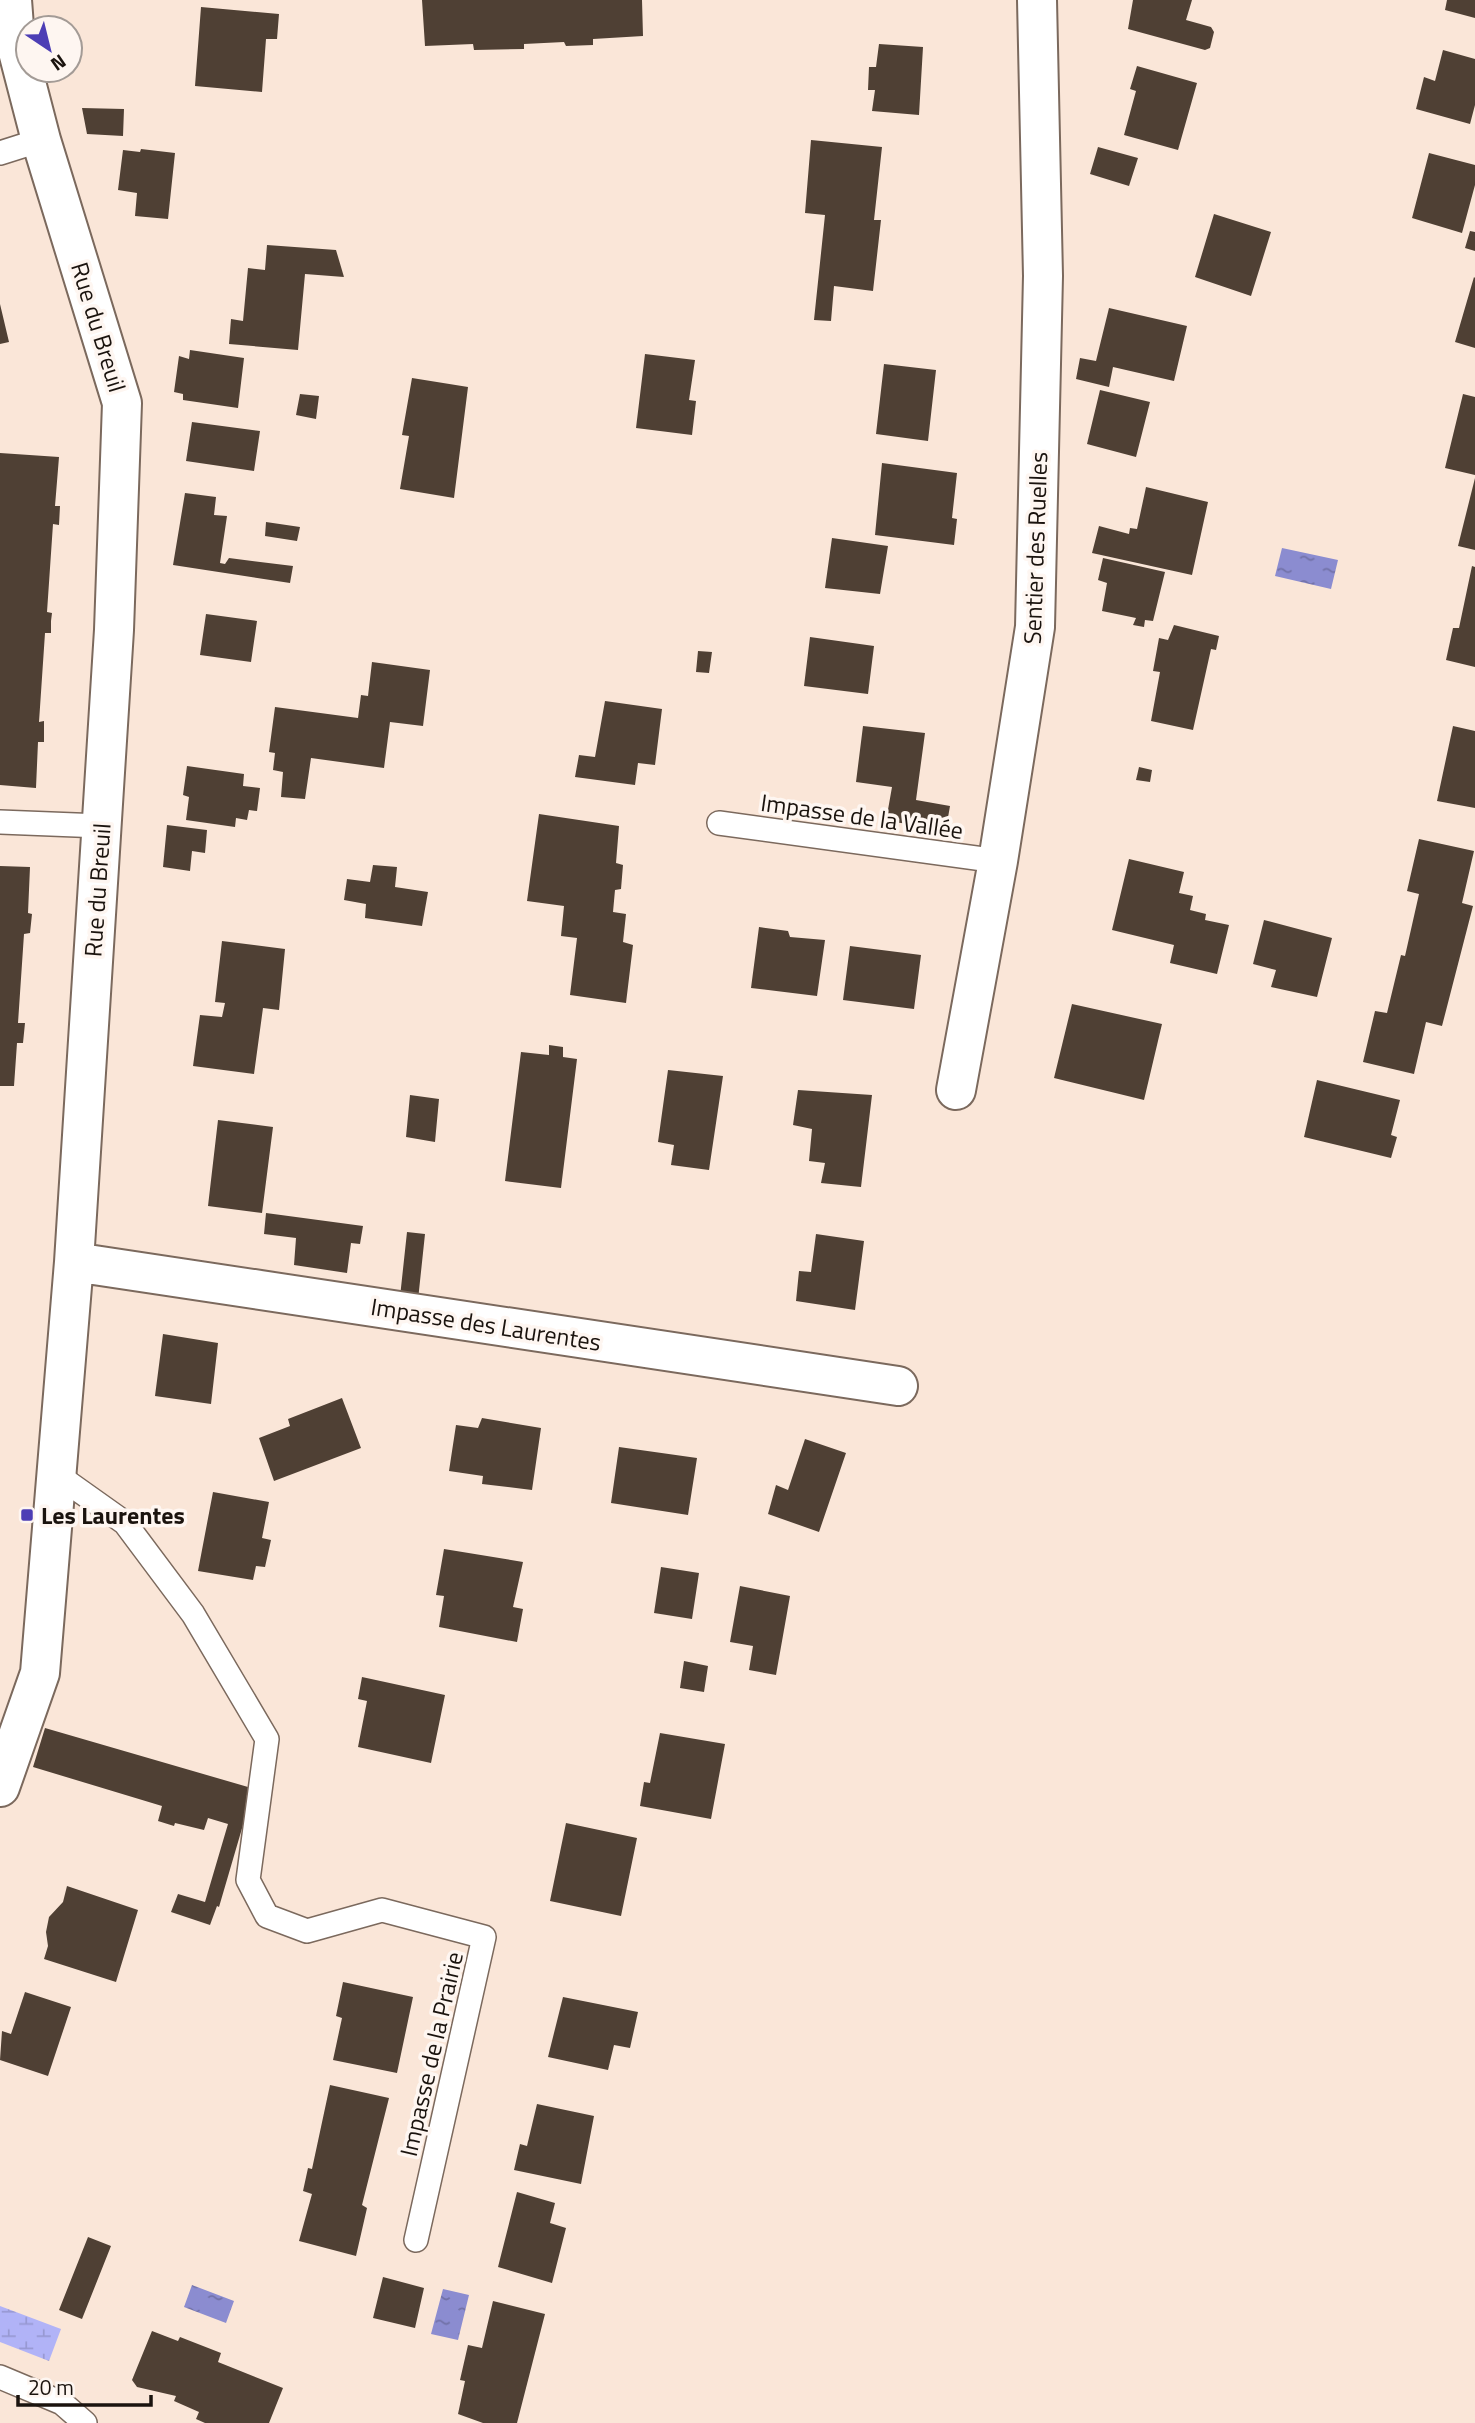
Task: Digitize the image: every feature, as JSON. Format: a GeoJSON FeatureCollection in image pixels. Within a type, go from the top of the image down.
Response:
{"type":"FeatureCollection","features":[{"type":"Feature","properties":{"kind":"street","name":"Rue du Breuil"},"geometry":{"type":"LineString","coordinates":[[0,1787],[40,1673],[74,1262],[114,631],[122,403],[8,42],[12,0]]}},
{"type":"Feature","properties":{"kind":"street","name":"Sentier des Ruelles"},"geometry":{"type":"LineString","coordinates":[[956,1090],[998,861],[1035,626],[1043,276],[1037,0]]}},
{"type":"Feature","properties":{"kind":"street","name":"Impasse des Laurentes"},"geometry":{"type":"LineString","coordinates":[[74,1262],[898,1386]]}},
{"type":"Feature","properties":{"kind":"lane"},"geometry":{"type":"LineString","coordinates":[[0,153],[41,140]]}},
{"type":"Feature","properties":{"kind":"lane"},"geometry":{"type":"LineString","coordinates":[[0,822],[101,826]]}},
{"type":"Feature","properties":{"kind":"lane","name":"Impasse de la Vallée"},"geometry":{"type":"LineString","coordinates":[[719,822],[998,861]]}},
{"type":"Feature","properties":{"kind":"lane","name":"Impasse de la Prairie"},"geometry":{"type":"LineString","coordinates":[[56,1474],[125,1523],[193,1614],[267,1739],[248,1880],[267,1916],[307,1931],[382,1910],[484,1937],[416,2240]]}},
{"type":"Feature","properties":{"kind":"lane"},"geometry":{"type":"LineString","coordinates":[[0,2377],[62,2403],[85,2423]]}},
{"type":"Feature","properties":{"kind":"green space"},"geometry":{"type":"Polygon","coordinates":[[[0,2306],[61,2329],[49,2361],[0,2342],[0,2306]]]}},
{"type":"Feature","properties":{"kind":"water"},"geometry":{"type":"Polygon","coordinates":[[[1282,548],[1338,560],[1331,589],[1275,576],[1282,548]]]}},
{"type":"Feature","properties":{"kind":"water"},"geometry":{"type":"Polygon","coordinates":[[[192,2285],[234,2301],[226,2323],[184,2307],[192,2285]]]}},
{"type":"Feature","properties":{"kind":"water"},"geometry":{"type":"Polygon","coordinates":[[[443,2289],[469,2295],[458,2340],[431,2334],[443,2289]]]}},
{"type":"Feature","properties":{"kind":"building"},"geometry":{"type":"Polygon","coordinates":[[[422,0],[642,0],[643,36],[593,39],[593,45],[566,46],[564,42],[524,44],[524,49],[474,50],[473,44],[425,46],[422,0]]]}},
{"type":"Feature","properties":{"kind":"building"},"geometry":{"type":"Polygon","coordinates":[[[1133,0],[1192,0],[1186,20],[1211,27],[1214,32],[1210,48],[1205,50],[1128,29],[1133,0]]]}},
{"type":"Feature","properties":{"kind":"building"},"geometry":{"type":"Polygon","coordinates":[[[1447,0],[1475,0],[1475,18],[1445,10],[1447,0]]]}},
{"type":"Feature","properties":{"kind":"building"},"geometry":{"type":"Polygon","coordinates":[[[201,7],[279,14],[277,39],[266,39],[262,92],[195,86],[201,7]]]}},
{"type":"Feature","properties":{"kind":"building"},"geometry":{"type":"Polygon","coordinates":[[[879,44],[923,47],[919,115],[872,111],[875,90],[868,90],[869,67],[876,67],[879,44]]]}},
{"type":"Feature","properties":{"kind":"building"},"geometry":{"type":"Polygon","coordinates":[[[1443,50],[1475,59],[1475,105],[1470,124],[1416,109],[1424,77],[1435,81],[1443,50]]]}},
{"type":"Feature","properties":{"kind":"building"},"geometry":{"type":"Polygon","coordinates":[[[1137,66],[1197,83],[1178,150],[1124,135],[1136,91],[1130,89],[1137,66]]]}},
{"type":"Feature","properties":{"kind":"building"},"geometry":{"type":"Polygon","coordinates":[[[82,108],[124,109],[123,136],[87,134],[82,108]]]}},
{"type":"Feature","properties":{"kind":"building"},"geometry":{"type":"Polygon","coordinates":[[[811,140],[882,147],[874,220],[881,220],[873,291],[834,286],[831,321],[814,320],[825,215],[805,213],[811,140]]]}},
{"type":"Feature","properties":{"kind":"building"},"geometry":{"type":"Polygon","coordinates":[[[1098,147],[1138,158],[1129,186],[1090,174],[1098,147]]]}},
{"type":"Feature","properties":{"kind":"building"},"geometry":{"type":"Polygon","coordinates":[[[141,149],[175,153],[168,219],[135,216],[137,193],[118,190],[123,150],[140,152],[141,149]]]}},
{"type":"Feature","properties":{"kind":"building"},"geometry":{"type":"Polygon","coordinates":[[[1429,153],[1475,165],[1475,185],[1462,233],[1412,218],[1429,153]]]}},
{"type":"Feature","properties":{"kind":"building"},"geometry":{"type":"Polygon","coordinates":[[[1214,214],[1271,232],[1251,296],[1195,277],[1214,214]]]}},
{"type":"Feature","properties":{"kind":"building"},"geometry":{"type":"Polygon","coordinates":[[[1470,231],[1475,232],[1475,251],[1465,248],[1470,231]]]}},
{"type":"Feature","properties":{"kind":"building"},"geometry":{"type":"Polygon","coordinates":[[[267,245],[336,250],[344,277],[305,274],[298,350],[229,344],[231,319],[243,321],[248,268],[265,270],[267,245]]]}},
{"type":"Feature","properties":{"kind":"building"},"geometry":{"type":"Polygon","coordinates":[[[1475,278],[1475,348],[1455,342],[1475,278]]]}},
{"type":"Feature","properties":{"kind":"building"},"geometry":{"type":"Polygon","coordinates":[[[0,304],[9,342],[0,344],[0,304]]]}},
{"type":"Feature","properties":{"kind":"building"},"geometry":{"type":"Polygon","coordinates":[[[1109,308],[1187,326],[1174,381],[1113,367],[1109,387],[1076,379],[1080,358],[1096,361],[1109,308]]]}},
{"type":"Feature","properties":{"kind":"building"},"geometry":{"type":"Polygon","coordinates":[[[190,350],[244,358],[238,408],[183,400],[183,394],[174,392],[179,356],[189,359],[190,350]]]}},
{"type":"Feature","properties":{"kind":"building"},"geometry":{"type":"Polygon","coordinates":[[[645,354],[695,360],[689,400],[696,401],[692,435],[636,428],[645,354]]]}},
{"type":"Feature","properties":{"kind":"building"},"geometry":{"type":"Polygon","coordinates":[[[884,364],[936,370],[928,441],[876,434],[884,364]]]}},
{"type":"Feature","properties":{"kind":"building"},"geometry":{"type":"Polygon","coordinates":[[[412,378],[468,387],[454,498],[400,489],[409,436],[402,435],[412,378]]]}},
{"type":"Feature","properties":{"kind":"building"},"geometry":{"type":"Polygon","coordinates":[[[1100,390],[1150,402],[1136,457],[1087,444],[1100,390]]]}},
{"type":"Feature","properties":{"kind":"building"},"geometry":{"type":"Polygon","coordinates":[[[300,394],[319,396],[316,419],[296,415],[300,394]]]}},
{"type":"Feature","properties":{"kind":"building"},"geometry":{"type":"Polygon","coordinates":[[[1463,394],[1475,397],[1475,475],[1445,468],[1463,394]]]}},
{"type":"Feature","properties":{"kind":"building"},"geometry":{"type":"Polygon","coordinates":[[[192,422],[260,431],[254,471],[186,461],[192,422]]]}},
{"type":"Feature","properties":{"kind":"building"},"geometry":{"type":"Polygon","coordinates":[[[0,453],[59,457],[55,506],[60,506],[59,525],[53,524],[47,612],[52,613],[51,633],[45,633],[39,722],[44,721],[44,742],[38,742],[36,788],[0,785],[0,453]]]}},
{"type":"Feature","properties":{"kind":"building"},"geometry":{"type":"Polygon","coordinates":[[[882,463],[957,473],[952,518],[957,519],[954,545],[875,535],[882,463]]]}},
{"type":"Feature","properties":{"kind":"building"},"geometry":{"type":"Polygon","coordinates":[[[1475,478],[1475,550],[1458,546],[1475,478]]]}},
{"type":"Feature","properties":{"kind":"building"},"geometry":{"type":"Polygon","coordinates":[[[1146,487],[1208,502],[1192,575],[1092,553],[1099,526],[1129,534],[1130,528],[1137,529],[1146,487]]]}},
{"type":"Feature","properties":{"kind":"building"},"geometry":{"type":"Polygon","coordinates":[[[185,493],[216,497],[214,515],[227,516],[220,563],[225,564],[229,558],[293,566],[290,583],[173,565],[185,493]]]}},
{"type":"Feature","properties":{"kind":"building"},"geometry":{"type":"Polygon","coordinates":[[[266,522],[300,527],[297,541],[265,536],[266,522]]]}},
{"type":"Feature","properties":{"kind":"building"},"geometry":{"type":"Polygon","coordinates":[[[832,538],[888,546],[880,594],[825,588],[832,538]]]}},
{"type":"Feature","properties":{"kind":"building"},"geometry":{"type":"Polygon","coordinates":[[[1103,558],[1165,572],[1153,621],[1145,620],[1144,627],[1133,625],[1136,618],[1102,611],[1107,583],[1098,580],[1103,558]]]}},
{"type":"Feature","properties":{"kind":"building"},"geometry":{"type":"Polygon","coordinates":[[[1472,566],[1475,567],[1475,667],[1446,660],[1453,628],[1459,628],[1472,566]]]}},
{"type":"Feature","properties":{"kind":"building"},"geometry":{"type":"Polygon","coordinates":[[[206,614],[257,621],[251,662],[200,655],[206,614]]]}},
{"type":"Feature","properties":{"kind":"building"},"geometry":{"type":"Polygon","coordinates":[[[1174,625],[1219,636],[1216,650],[1211,649],[1193,730],[1151,721],[1160,672],[1153,671],[1159,638],[1168,640],[1174,625]]]}},
{"type":"Feature","properties":{"kind":"building"},"geometry":{"type":"Polygon","coordinates":[[[810,637],[874,646],[868,694],[804,686],[810,637]]]}},
{"type":"Feature","properties":{"kind":"building"},"geometry":{"type":"Polygon","coordinates":[[[698,651],[712,652],[709,673],[696,672],[698,651]]]}},
{"type":"Feature","properties":{"kind":"building"},"geometry":{"type":"Polygon","coordinates":[[[372,662],[430,670],[423,726],[390,722],[384,768],[311,758],[305,799],[281,797],[283,772],[273,770],[275,753],[269,752],[275,707],[358,718],[361,695],[368,696],[372,662]]]}},
{"type":"Feature","properties":{"kind":"building"},"geometry":{"type":"Polygon","coordinates":[[[605,701],[662,709],[655,765],[638,763],[635,785],[575,777],[579,755],[595,757],[605,701]]]}},
{"type":"Feature","properties":{"kind":"building"},"geometry":{"type":"Polygon","coordinates":[[[863,726],[925,733],[916,800],[950,806],[946,829],[886,821],[892,787],[856,782],[863,726]]]}},
{"type":"Feature","properties":{"kind":"building"},"geometry":{"type":"Polygon","coordinates":[[[1453,726],[1475,731],[1475,808],[1437,801],[1453,726]]]}},
{"type":"Feature","properties":{"kind":"building"},"geometry":{"type":"Polygon","coordinates":[[[187,766],[244,774],[243,786],[260,788],[257,811],[249,810],[247,820],[236,818],[235,827],[186,820],[189,797],[183,795],[187,766]]]}},
{"type":"Feature","properties":{"kind":"building"},"geometry":{"type":"Polygon","coordinates":[[[1139,767],[1152,770],[1150,782],[1136,780],[1139,767]]]}},
{"type":"Feature","properties":{"kind":"building"},"geometry":{"type":"Polygon","coordinates":[[[539,814],[619,826],[616,863],[623,865],[621,889],[615,890],[613,912],[626,914],[623,942],[633,945],[626,1003],[570,995],[577,938],[561,936],[564,906],[527,901],[539,814]]]}},
{"type":"Feature","properties":{"kind":"building"},"geometry":{"type":"Polygon","coordinates":[[[167,825],[207,830],[205,853],[192,851],[190,871],[163,867],[167,825]]]}},
{"type":"Feature","properties":{"kind":"building"},"geometry":{"type":"Polygon","coordinates":[[[1419,839],[1474,851],[1462,903],[1473,906],[1442,1026],[1426,1022],[1414,1074],[1363,1062],[1375,1011],[1387,1013],[1401,955],[1405,956],[1419,894],[1407,891],[1419,839]]]}},
{"type":"Feature","properties":{"kind":"building"},"geometry":{"type":"Polygon","coordinates":[[[1129,859],[1184,872],[1179,893],[1193,896],[1190,910],[1206,914],[1205,920],[1229,925],[1217,974],[1170,963],[1174,945],[1112,930],[1129,859]]]}},
{"type":"Feature","properties":{"kind":"building"},"geometry":{"type":"Polygon","coordinates":[[[373,865],[397,867],[395,887],[428,892],[422,926],[365,918],[366,904],[344,900],[347,879],[370,882],[373,865]]]}},
{"type":"Feature","properties":{"kind":"building"},"geometry":{"type":"Polygon","coordinates":[[[0,866],[30,867],[28,913],[32,914],[30,933],[24,934],[18,1023],[25,1023],[23,1043],[17,1043],[14,1086],[0,1086],[0,866]]]}},
{"type":"Feature","properties":{"kind":"building"},"geometry":{"type":"Polygon","coordinates":[[[1264,920],[1332,938],[1317,997],[1271,987],[1276,970],[1253,964],[1264,920]]]}},
{"type":"Feature","properties":{"kind":"building"},"geometry":{"type":"Polygon","coordinates":[[[759,927],[788,931],[790,937],[825,940],[817,996],[751,988],[759,927]]]}},
{"type":"Feature","properties":{"kind":"building"},"geometry":{"type":"Polygon","coordinates":[[[222,941],[285,949],[279,1010],[263,1008],[254,1074],[193,1066],[200,1015],[222,1017],[225,1003],[215,1002],[222,941]]]}},
{"type":"Feature","properties":{"kind":"building"},"geometry":{"type":"Polygon","coordinates":[[[850,946],[921,955],[914,1009],[843,1000],[850,946]]]}},
{"type":"Feature","properties":{"kind":"building"},"geometry":{"type":"Polygon","coordinates":[[[1072,1004],[1162,1024],[1144,1100],[1054,1078],[1072,1004]]]}},
{"type":"Feature","properties":{"kind":"building"},"geometry":{"type":"Polygon","coordinates":[[[549,1045],[563,1047],[563,1057],[577,1059],[561,1188],[505,1181],[521,1052],[549,1055],[549,1045]]]}},
{"type":"Feature","properties":{"kind":"building"},"geometry":{"type":"Polygon","coordinates":[[[668,1070],[723,1076],[709,1170],[671,1165],[674,1145],[658,1142],[668,1070]]]}},
{"type":"Feature","properties":{"kind":"building"},"geometry":{"type":"Polygon","coordinates":[[[1317,1080],[1400,1100],[1391,1135],[1397,1137],[1391,1158],[1304,1137],[1317,1080]]]}},
{"type":"Feature","properties":{"kind":"building"},"geometry":{"type":"Polygon","coordinates":[[[798,1090],[872,1095],[861,1187],[821,1183],[825,1163],[809,1161],[812,1129],[793,1125],[798,1090]]]}},
{"type":"Feature","properties":{"kind":"building"},"geometry":{"type":"Polygon","coordinates":[[[410,1095],[439,1099],[435,1142],[406,1137],[410,1095]]]}},
{"type":"Feature","properties":{"kind":"building"},"geometry":{"type":"Polygon","coordinates":[[[218,1120],[273,1127],[262,1213],[208,1206],[218,1120]]]}},
{"type":"Feature","properties":{"kind":"building"},"geometry":{"type":"Polygon","coordinates":[[[266,1213],[363,1226],[360,1244],[351,1243],[347,1273],[294,1265],[296,1238],[264,1234],[266,1213]]]}},
{"type":"Feature","properties":{"kind":"building"},"geometry":{"type":"Polygon","coordinates":[[[407,1232],[425,1234],[418,1300],[400,1297],[407,1232]]]}},
{"type":"Feature","properties":{"kind":"building"},"geometry":{"type":"Polygon","coordinates":[[[816,1234],[864,1241],[855,1310],[796,1301],[799,1271],[811,1272],[816,1234]]]}},
{"type":"Feature","properties":{"kind":"building"},"geometry":{"type":"Polygon","coordinates":[[[163,1334],[218,1343],[211,1404],[155,1396],[163,1334]]]}},
{"type":"Feature","properties":{"kind":"building"},"geometry":{"type":"Polygon","coordinates":[[[342,1398],[361,1448],[274,1481],[259,1438],[290,1426],[288,1419],[342,1398]]]}},
{"type":"Feature","properties":{"kind":"building"},"geometry":{"type":"Polygon","coordinates":[[[482,1418],[541,1428],[532,1490],[482,1484],[483,1476],[449,1471],[456,1425],[478,1428],[482,1418]]]}},
{"type":"Feature","properties":{"kind":"building"},"geometry":{"type":"Polygon","coordinates":[[[805,1439],[846,1453],[819,1532],[768,1514],[776,1485],[788,1490],[805,1439]]]}},
{"type":"Feature","properties":{"kind":"building"},"geometry":{"type":"Polygon","coordinates":[[[619,1447],[697,1458],[688,1515],[611,1503],[619,1447]]]}},
{"type":"Feature","properties":{"kind":"building"},"geometry":{"type":"Polygon","coordinates":[[[213,1492],[269,1502],[262,1538],[271,1540],[265,1567],[256,1566],[253,1580],[198,1571],[213,1492]]]}},
{"type":"Feature","properties":{"kind":"building"},"geometry":{"type":"Polygon","coordinates":[[[444,1549],[523,1562],[513,1607],[523,1609],[517,1642],[439,1627],[444,1596],[436,1595],[444,1549]]]}},
{"type":"Feature","properties":{"kind":"building"},"geometry":{"type":"Polygon","coordinates":[[[661,1567],[699,1573],[692,1619],[654,1613],[661,1567]]]}},
{"type":"Feature","properties":{"kind":"building"},"geometry":{"type":"Polygon","coordinates":[[[740,1586],[790,1596],[776,1675],[749,1670],[753,1646],[730,1642],[740,1586]]]}},
{"type":"Feature","properties":{"kind":"building"},"geometry":{"type":"Polygon","coordinates":[[[684,1661],[708,1666],[704,1692],[680,1688],[684,1661]]]}},
{"type":"Feature","properties":{"kind":"building"},"geometry":{"type":"Polygon","coordinates":[[[362,1677],[445,1695],[431,1763],[358,1747],[367,1701],[358,1699],[362,1677]]]}},
{"type":"Feature","properties":{"kind":"building"},"geometry":{"type":"Polygon","coordinates":[[[45,1728],[248,1787],[243,1825],[219,1907],[217,1906],[210,1925],[171,1912],[178,1894],[205,1902],[228,1824],[208,1818],[204,1830],[175,1823],[174,1826],[158,1821],[162,1806],[33,1767],[45,1728]]]}},
{"type":"Feature","properties":{"kind":"building"},"geometry":{"type":"Polygon","coordinates":[[[660,1733],[725,1744],[711,1819],[640,1806],[644,1782],[650,1783],[660,1733]]]}},
{"type":"Feature","properties":{"kind":"building"},"geometry":{"type":"Polygon","coordinates":[[[566,1823],[637,1838],[621,1916],[550,1901],[566,1823]]]}},
{"type":"Feature","properties":{"kind":"building"},"geometry":{"type":"Polygon","coordinates":[[[67,1886],[138,1910],[116,1982],[44,1959],[48,1946],[46,1932],[49,1917],[63,1902],[67,1886]]]}},
{"type":"Feature","properties":{"kind":"building"},"geometry":{"type":"Polygon","coordinates":[[[343,1982],[413,1997],[397,2073],[333,2060],[342,2018],[336,2016],[343,1982]]]}},
{"type":"Feature","properties":{"kind":"building"},"geometry":{"type":"Polygon","coordinates":[[[25,1992],[71,2007],[48,2076],[0,2060],[2,2031],[11,2034],[25,1992]]]}},
{"type":"Feature","properties":{"kind":"building"},"geometry":{"type":"Polygon","coordinates":[[[563,1997],[638,2012],[630,2048],[614,2045],[608,2070],[548,2057],[563,1997]]]}},
{"type":"Feature","properties":{"kind":"building"},"geometry":{"type":"Polygon","coordinates":[[[330,2085],[389,2098],[362,2205],[367,2208],[356,2256],[299,2241],[312,2194],[303,2191],[308,2168],[312,2169],[330,2085]]]}},
{"type":"Feature","properties":{"kind":"building"},"geometry":{"type":"Polygon","coordinates":[[[537,2104],[594,2116],[581,2184],[514,2170],[520,2144],[527,2146],[537,2104]]]}},
{"type":"Feature","properties":{"kind":"building"},"geometry":{"type":"Polygon","coordinates":[[[517,2192],[555,2203],[550,2223],[566,2228],[552,2283],[498,2267],[517,2192]]]}},
{"type":"Feature","properties":{"kind":"building"},"geometry":{"type":"Polygon","coordinates":[[[88,2237],[111,2246],[82,2319],[59,2310],[88,2237]]]}},
{"type":"Feature","properties":{"kind":"building"},"geometry":{"type":"Polygon","coordinates":[[[383,2277],[424,2288],[415,2328],[373,2318],[383,2277]]]}},
{"type":"Feature","properties":{"kind":"building"},"geometry":{"type":"Polygon","coordinates":[[[493,2301],[545,2314],[517,2423],[483,2423],[458,2414],[465,2381],[460,2380],[468,2345],[482,2348],[493,2301]]]}},
{"type":"Feature","properties":{"kind":"building"},"geometry":{"type":"Polygon","coordinates":[[[152,2331],[178,2341],[180,2337],[221,2353],[218,2362],[283,2388],[269,2423],[205,2423],[196,2419],[199,2412],[174,2401],[176,2396],[137,2387],[132,2380],[152,2331]]]}},
{"type":"Feature","properties":{"kind":"place","name":"Les Laurentes"},"geometry":{"type":"Point","coordinates":[27,1515]}}]}
